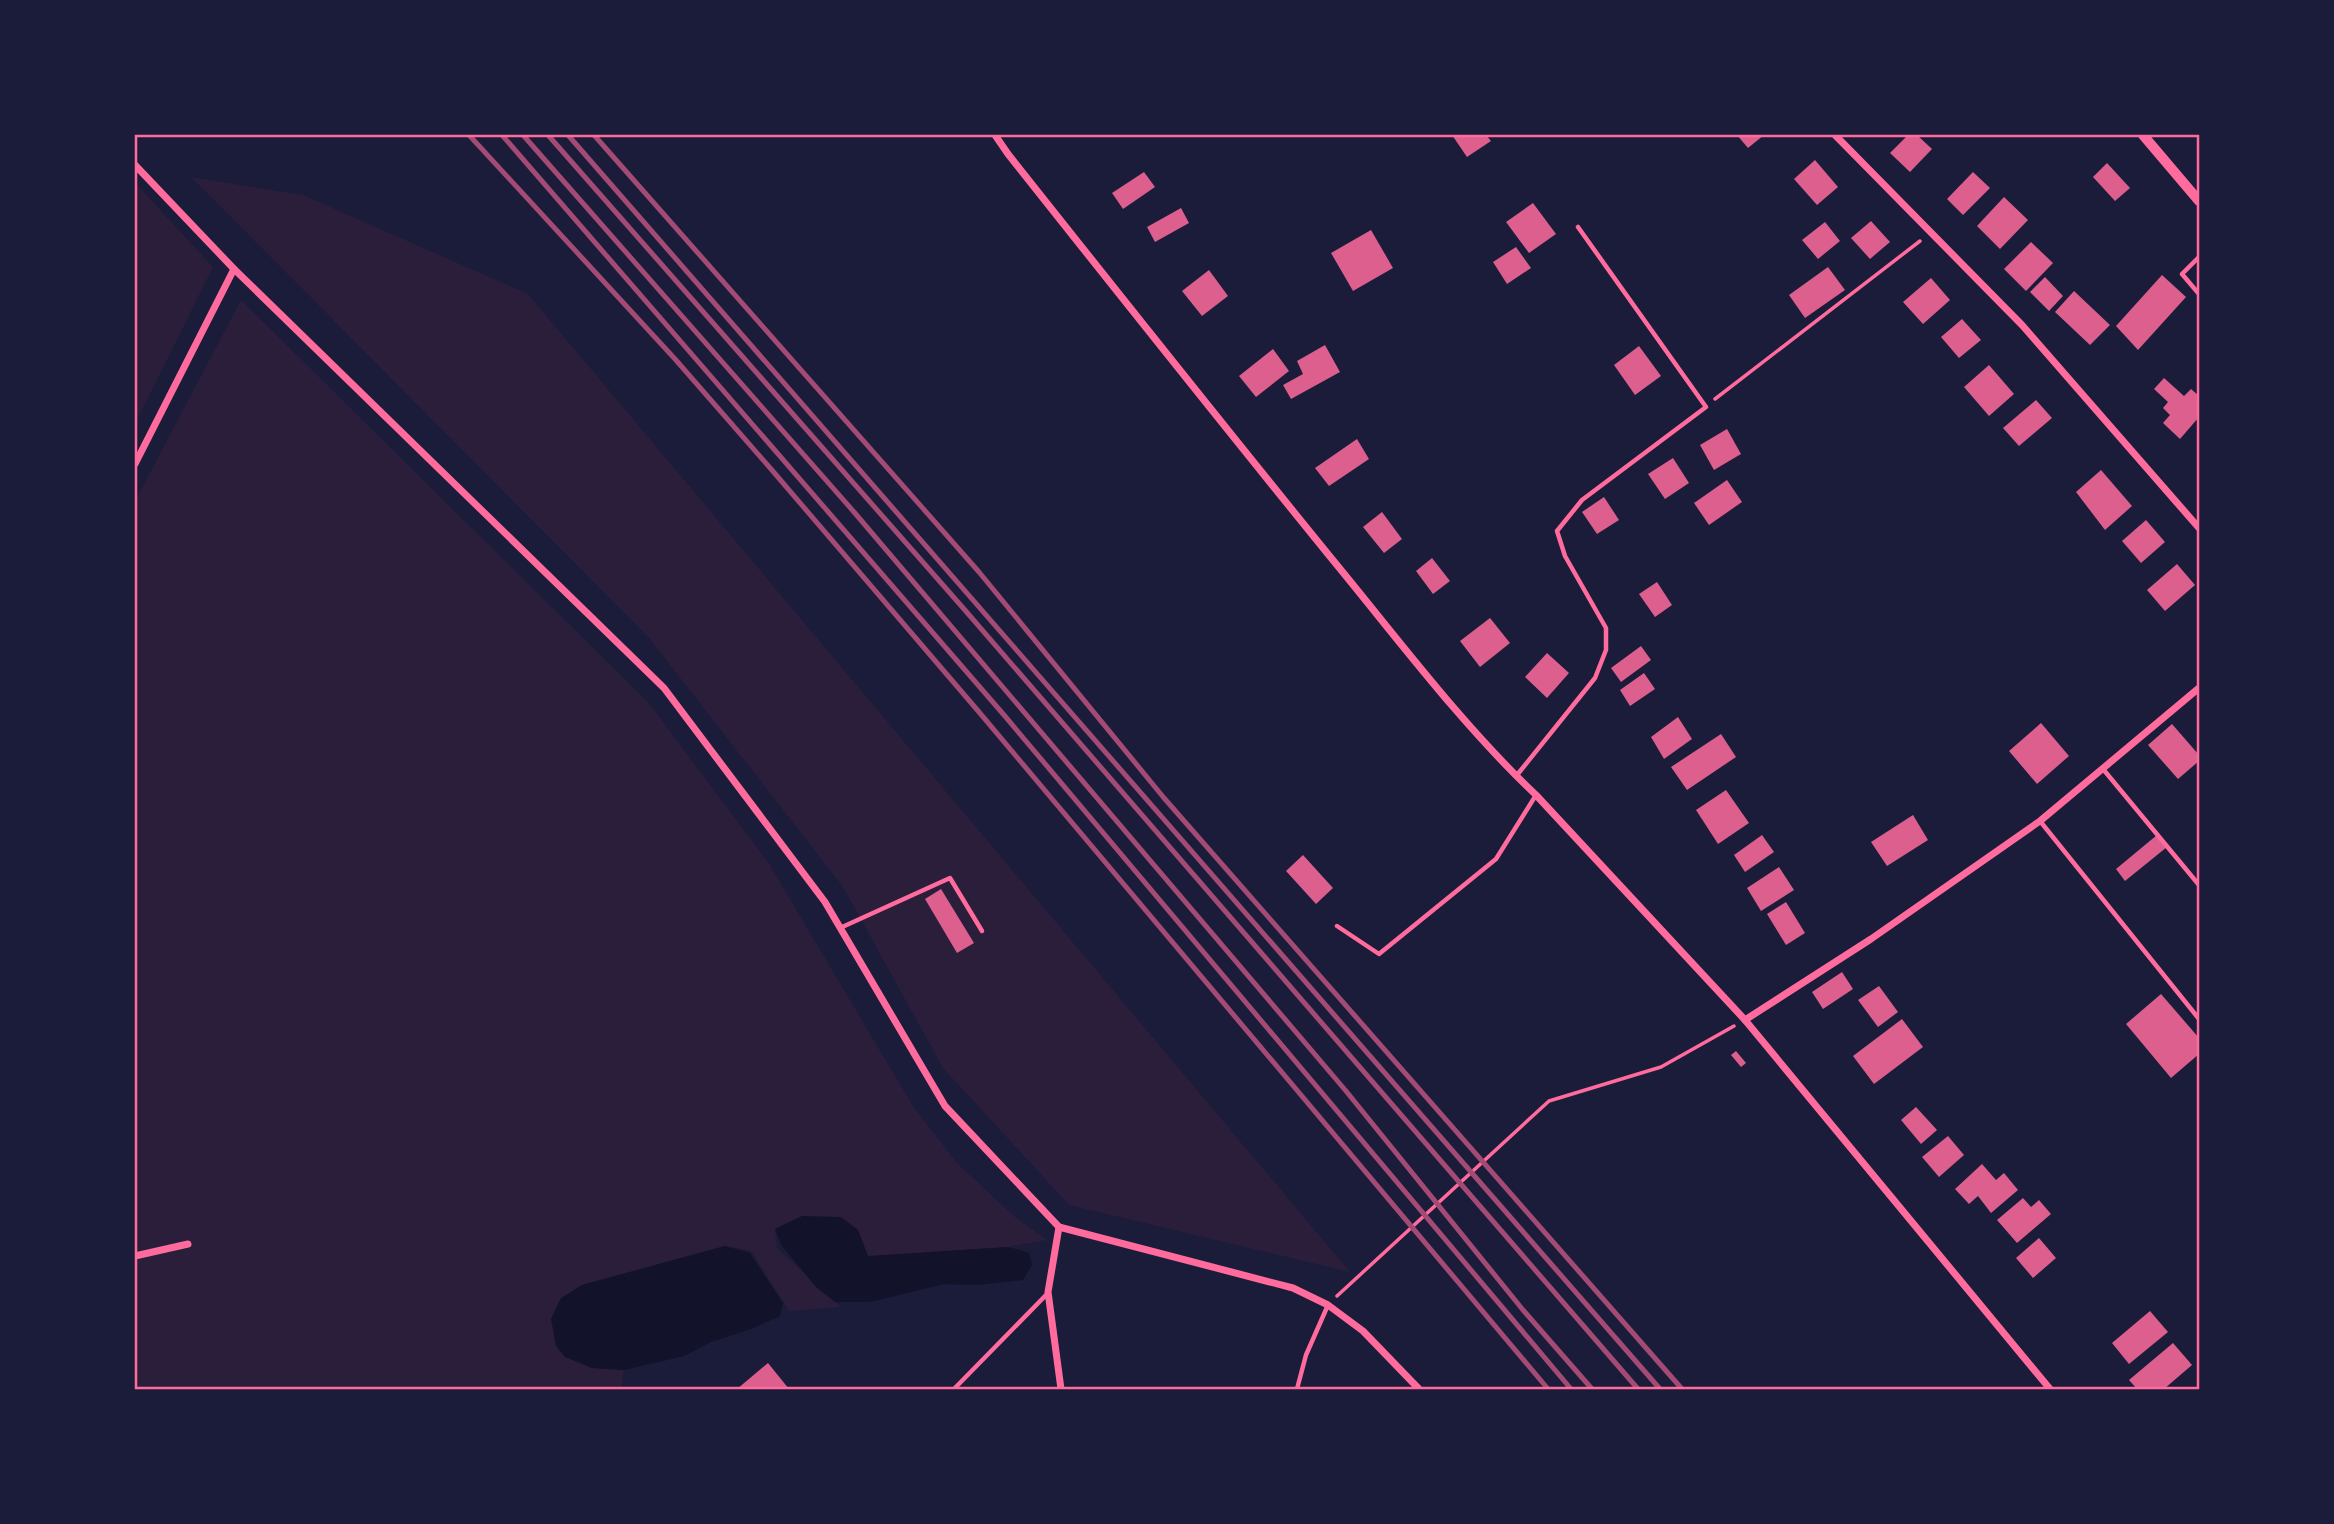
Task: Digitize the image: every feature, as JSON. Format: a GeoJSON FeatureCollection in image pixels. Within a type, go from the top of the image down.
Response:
{"type":"FeatureCollection","features":[{"type":"Feature","properties":{"kind":"street"},"geometry":{"type":"LineString","coordinates":[[995,135],[1207,405],[1437,687],[1516,776],[1536,794],[1745,1020],[2050,1389]]}},
{"type":"Feature","properties":{"kind":"street"},"geometry":{"type":"LineString","coordinates":[[1835,135],[2022,325],[2199,528]]}},
{"type":"Feature","properties":{"kind":"street"},"geometry":{"type":"LineString","coordinates":[[2143,135],[2199,201]]}},
{"type":"Feature","properties":{"kind":"street"},"geometry":{"type":"LineString","coordinates":[[135,165],[234,269],[664,688],[825,902],[945,1106],[1059,1227],[1293,1288],[1328,1305],[1363,1331],[1419,1389]]}},
{"type":"Feature","properties":{"kind":"street"},"geometry":{"type":"LineString","coordinates":[[135,464],[234,269]]}},
{"type":"Feature","properties":{"kind":"street"},"geometry":{"type":"LineString","coordinates":[[1745,1020],[1871,939],[2040,821],[2199,688]]}},
{"type":"Feature","properties":{"kind":"street"},"geometry":{"type":"LineString","coordinates":[[1059,1227],[1048,1292],[1060,1389]]}},
{"type":"Feature","properties":{"kind":"street"},"geometry":{"type":"LineString","coordinates":[[135,1256],[188,1244]]}},
{"type":"Feature","properties":{"kind":"lane"},"geometry":{"type":"LineString","coordinates":[[1516,776],[1595,678],[1606,650],[1606,628],[1565,556],[1557,531],[1582,500],[1706,407],[1578,227]]}},
{"type":"Feature","properties":{"kind":"lane"},"geometry":{"type":"LineString","coordinates":[[2199,257],[2182,274],[2199,294]]}},
{"type":"Feature","properties":{"kind":"lane"},"geometry":{"type":"LineString","coordinates":[[2103,769],[2199,885]]}},
{"type":"Feature","properties":{"kind":"lane"},"geometry":{"type":"LineString","coordinates":[[1337,926],[1379,954],[1496,859],[1536,794]]}},
{"type":"Feature","properties":{"kind":"lane"},"geometry":{"type":"LineString","coordinates":[[2040,821],[2199,1019]]}},
{"type":"Feature","properties":{"kind":"lane"},"geometry":{"type":"LineString","coordinates":[[840,928],[950,878],[982,931]]}},
{"type":"Feature","properties":{"kind":"lane"},"geometry":{"type":"LineString","coordinates":[[954,1389],[1048,1292]]}},
{"type":"Feature","properties":{"kind":"lane"},"geometry":{"type":"LineString","coordinates":[[1297,1389],[1307,1355],[1328,1305]]}},
{"type":"Feature","properties":{"kind":"path"},"geometry":{"type":"LineString","coordinates":[[1706,407],[1931,232]]}},
{"type":"Feature","properties":{"kind":"path"},"geometry":{"type":"LineString","coordinates":[[1328,1305],[1549,1101],[1661,1067],[1745,1020]]}},
{"type":"Feature","properties":{"kind":"shaded area"},"geometry":{"type":"Polygon","coordinates":[[[191,177],[303,195],[528,294],[1350,1272],[1069,1205],[943,1068],[843,887],[649,638],[191,177]]]}},
{"type":"Feature","properties":{"kind":"shaded area"},"geometry":{"type":"Polygon","coordinates":[[[135,183],[213,267],[135,424],[135,183]]]}},
{"type":"Feature","properties":{"kind":"shaded area"},"geometry":{"type":"Polygon","coordinates":[[[241,300],[649,703],[768,862],[913,1106],[957,1163],[1015,1217],[1047,1240],[1008,1247],[868,1257],[858,1230],[775,1229],[777,1248],[841,1307],[789,1311],[751,1251],[725,1246],[582,1285],[592,1368],[624,1370],[621,1389],[135,1389],[135,501],[241,300]]]}},
{"type":"Feature","properties":{"kind":"shaded area"},"geometry":{"type":"Polygon","coordinates":[[[802,1216],[841,1217],[858,1230],[868,1256],[1008,1247],[1029,1253],[1032,1265],[1023,1280],[976,1285],[944,1284],[870,1302],[835,1302],[816,1287],[782,1246],[775,1229],[802,1216]]]}},
{"type":"Feature","properties":{"kind":"shaded area"},"geometry":{"type":"Polygon","coordinates":[[[725,1246],[750,1253],[783,1303],[780,1316],[711,1342],[684,1356],[624,1370],[592,1368],[565,1357],[556,1346],[551,1319],[561,1298],[582,1285],[725,1246]]]}},
{"type":"Feature","properties":{"kind":"building"},"geometry":{"type":"Polygon","coordinates":[[[1452,135],[1486,135],[1491,141],[1467,157],[1452,135]]]}},
{"type":"Feature","properties":{"kind":"building"},"geometry":{"type":"Polygon","coordinates":[[[1737,135],[1764,135],[1748,148],[1737,135]]]}},
{"type":"Feature","properties":{"kind":"building"},"geometry":{"type":"Polygon","coordinates":[[[1908,135],[1917,135],[1932,149],[1910,172],[1890,153],[1908,135]]]}},
{"type":"Feature","properties":{"kind":"building"},"geometry":{"type":"Polygon","coordinates":[[[1815,160],[1838,187],[1817,205],[1794,179],[1815,160]]]}},
{"type":"Feature","properties":{"kind":"building"},"geometry":{"type":"Polygon","coordinates":[[[2107,163],[2130,188],[2115,201],[2093,177],[2107,163]]]}},
{"type":"Feature","properties":{"kind":"building"},"geometry":{"type":"Polygon","coordinates":[[[1144,172],[1155,187],[1123,209],[1112,193],[1144,172]]]}},
{"type":"Feature","properties":{"kind":"building"},"geometry":{"type":"Polygon","coordinates":[[[1973,172],[1990,188],[1963,215],[1947,199],[1973,172]]]}},
{"type":"Feature","properties":{"kind":"building"},"geometry":{"type":"Polygon","coordinates":[[[2004,197],[2028,220],[2000,249],[1977,226],[2004,197]]]}},
{"type":"Feature","properties":{"kind":"building"},"geometry":{"type":"Polygon","coordinates":[[[1533,203],[1556,234],[1529,253],[1506,222],[1533,203]]]}},
{"type":"Feature","properties":{"kind":"building"},"geometry":{"type":"Polygon","coordinates":[[[1181,208],[1189,223],[1155,242],[1147,227],[1181,208]]]}},
{"type":"Feature","properties":{"kind":"building"},"geometry":{"type":"Polygon","coordinates":[[[1871,221],[1890,242],[1870,259],[1851,238],[1871,221]]]}},
{"type":"Feature","properties":{"kind":"building"},"geometry":{"type":"Polygon","coordinates":[[[1825,222],[1840,241],[1818,259],[1802,240],[1825,222]]]}},
{"type":"Feature","properties":{"kind":"building"},"geometry":{"type":"Polygon","coordinates":[[[1371,230],[1393,268],[1353,291],[1331,253],[1371,230]]]}},
{"type":"Feature","properties":{"kind":"building"},"geometry":{"type":"Polygon","coordinates":[[[2031,242],[2053,263],[2026,291],[2004,269],[2031,242]]]}},
{"type":"Feature","properties":{"kind":"building"},"geometry":{"type":"Polygon","coordinates":[[[1516,247],[1531,268],[1507,284],[1493,262],[1516,247]]]}},
{"type":"Feature","properties":{"kind":"building"},"geometry":{"type":"Polygon","coordinates":[[[1828,267],[1845,290],[1805,318],[1789,295],[1828,267]]]}},
{"type":"Feature","properties":{"kind":"building"},"geometry":{"type":"Polygon","coordinates":[[[1209,270],[1228,296],[1202,316],[1182,291],[1209,270]]]}},
{"type":"Feature","properties":{"kind":"building"},"geometry":{"type":"Polygon","coordinates":[[[2162,275],[2186,297],[2138,350],[2116,326],[2162,275]]]}},
{"type":"Feature","properties":{"kind":"building"},"geometry":{"type":"Polygon","coordinates":[[[2045,277],[2063,296],[2049,311],[2030,292],[2045,277]]]}},
{"type":"Feature","properties":{"kind":"building"},"geometry":{"type":"Polygon","coordinates":[[[1931,278],[1950,300],[1923,324],[1903,302],[1931,278]]]}},
{"type":"Feature","properties":{"kind":"building"},"geometry":{"type":"Polygon","coordinates":[[[2074,291],[2110,325],[2090,345],[2055,312],[2074,291]]]}},
{"type":"Feature","properties":{"kind":"building"},"geometry":{"type":"Polygon","coordinates":[[[1962,319],[1981,340],[1959,358],[1941,337],[1962,319]]]}},
{"type":"Feature","properties":{"kind":"building"},"geometry":{"type":"Polygon","coordinates":[[[1325,345],[1340,372],[1291,399],[1283,385],[1303,374],[1297,361],[1325,345]]]}},
{"type":"Feature","properties":{"kind":"building"},"geometry":{"type":"Polygon","coordinates":[[[1639,346],[1661,376],[1635,395],[1614,365],[1639,346]]]}},
{"type":"Feature","properties":{"kind":"building"},"geometry":{"type":"Polygon","coordinates":[[[1273,349],[1289,371],[1256,397],[1239,376],[1273,349]]]}},
{"type":"Feature","properties":{"kind":"building"},"geometry":{"type":"Polygon","coordinates":[[[1989,365],[2014,394],[1989,416],[1964,387],[1989,365]]]}},
{"type":"Feature","properties":{"kind":"building"},"geometry":{"type":"Polygon","coordinates":[[[2164,378],[2184,396],[2191,389],[2199,396],[2199,417],[2180,439],[2163,423],[2170,415],[2163,408],[2168,402],[2154,389],[2164,378]]]}},
{"type":"Feature","properties":{"kind":"building"},"geometry":{"type":"Polygon","coordinates":[[[2036,400],[2052,418],[2019,446],[2003,428],[2036,400]]]}},
{"type":"Feature","properties":{"kind":"building"},"geometry":{"type":"Polygon","coordinates":[[[1727,429],[1741,454],[1714,470],[1700,445],[1727,429]]]}},
{"type":"Feature","properties":{"kind":"building"},"geometry":{"type":"Polygon","coordinates":[[[1357,439],[1369,459],[1329,486],[1315,468],[1357,439]]]}},
{"type":"Feature","properties":{"kind":"building"},"geometry":{"type":"Polygon","coordinates":[[[1673,458],[1689,483],[1665,499],[1648,474],[1673,458]]]}},
{"type":"Feature","properties":{"kind":"building"},"geometry":{"type":"Polygon","coordinates":[[[2101,470],[2132,506],[2105,530],[2076,492],[2101,470]]]}},
{"type":"Feature","properties":{"kind":"building"},"geometry":{"type":"Polygon","coordinates":[[[1727,480],[1742,502],[1709,525],[1694,503],[1727,480]]]}},
{"type":"Feature","properties":{"kind":"building"},"geometry":{"type":"Polygon","coordinates":[[[1604,497],[1619,520],[1597,534],[1582,512],[1604,497]]]}},
{"type":"Feature","properties":{"kind":"building"},"geometry":{"type":"Polygon","coordinates":[[[1382,512],[1402,539],[1384,553],[1363,527],[1382,512]]]}},
{"type":"Feature","properties":{"kind":"building"},"geometry":{"type":"Polygon","coordinates":[[[2146,520],[2165,542],[2141,563],[2122,541],[2146,520]]]}},
{"type":"Feature","properties":{"kind":"building"},"geometry":{"type":"Polygon","coordinates":[[[1432,558],[1450,581],[1433,594],[1416,571],[1432,558]]]}},
{"type":"Feature","properties":{"kind":"building"},"geometry":{"type":"Polygon","coordinates":[[[2177,564],[2195,585],[2165,611],[2147,590],[2177,564]]]}},
{"type":"Feature","properties":{"kind":"building"},"geometry":{"type":"Polygon","coordinates":[[[1657,582],[1672,605],[1655,617],[1639,594],[1657,582]]]}},
{"type":"Feature","properties":{"kind":"building"},"geometry":{"type":"Polygon","coordinates":[[[1490,618],[1510,643],[1480,667],[1460,641],[1490,618]]]}},
{"type":"Feature","properties":{"kind":"building"},"geometry":{"type":"Polygon","coordinates":[[[1641,646],[1651,660],[1621,682],[1611,668],[1641,646]]]}},
{"type":"Feature","properties":{"kind":"building"},"geometry":{"type":"Polygon","coordinates":[[[1547,653],[1569,673],[1547,698],[1525,677],[1547,653]]]}},
{"type":"Feature","properties":{"kind":"building"},"geometry":{"type":"Polygon","coordinates":[[[1644,673],[1655,689],[1630,706],[1620,690],[1644,673]]]}},
{"type":"Feature","properties":{"kind":"building"},"geometry":{"type":"Polygon","coordinates":[[[1678,717],[1692,739],[1664,759],[1651,737],[1678,717]]]}},
{"type":"Feature","properties":{"kind":"building"},"geometry":{"type":"Polygon","coordinates":[[[2041,723],[2069,756],[2037,784],[2009,751],[2041,723]]]}},
{"type":"Feature","properties":{"kind":"building"},"geometry":{"type":"Polygon","coordinates":[[[2172,724],[2199,755],[2199,761],[2178,779],[2148,745],[2172,724]]]}},
{"type":"Feature","properties":{"kind":"building"},"geometry":{"type":"Polygon","coordinates":[[[1721,734],[1736,757],[1687,790],[1671,767],[1721,734]]]}},
{"type":"Feature","properties":{"kind":"building"},"geometry":{"type":"Polygon","coordinates":[[[1726,790],[1749,823],[1718,844],[1696,810],[1726,790]]]}},
{"type":"Feature","properties":{"kind":"building"},"geometry":{"type":"Polygon","coordinates":[[[1913,815],[1928,840],[1887,866],[1871,842],[1913,815]]]}},
{"type":"Feature","properties":{"kind":"building"},"geometry":{"type":"Polygon","coordinates":[[[1762,835],[1774,852],[1745,872],[1734,855],[1762,835]]]}},
{"type":"Feature","properties":{"kind":"building"},"geometry":{"type":"Polygon","coordinates":[[[2157,835],[2167,847],[2125,881],[2116,869],[2157,835]]]}},
{"type":"Feature","properties":{"kind":"building"},"geometry":{"type":"Polygon","coordinates":[[[1303,855],[1333,888],[1316,904],[1286,871],[1303,855]]]}},
{"type":"Feature","properties":{"kind":"building"},"geometry":{"type":"Polygon","coordinates":[[[1779,867],[1794,890],[1761,911],[1747,888],[1779,867]]]}},
{"type":"Feature","properties":{"kind":"building"},"geometry":{"type":"Polygon","coordinates":[[[941,889],[974,943],[957,953],[925,899],[941,889]]]}},
{"type":"Feature","properties":{"kind":"building"},"geometry":{"type":"Polygon","coordinates":[[[1786,902],[1805,933],[1786,945],[1767,914],[1786,902]]]}},
{"type":"Feature","properties":{"kind":"building"},"geometry":{"type":"Polygon","coordinates":[[[1842,972],[1853,989],[1823,1009],[1812,992],[1842,972]]]}},
{"type":"Feature","properties":{"kind":"building"},"geometry":{"type":"Polygon","coordinates":[[[1879,986],[1898,1012],[1878,1027],[1858,1000],[1879,986]]]}},
{"type":"Feature","properties":{"kind":"building"},"geometry":{"type":"Polygon","coordinates":[[[2161,994],[2199,1038],[2199,1054],[2171,1078],[2126,1024],[2161,994]]]}},
{"type":"Feature","properties":{"kind":"building"},"geometry":{"type":"Polygon","coordinates":[[[1902,1019],[1923,1047],[1874,1084],[1853,1056],[1902,1019]]]}},
{"type":"Feature","properties":{"kind":"building"},"geometry":{"type":"Polygon","coordinates":[[[1736,1051],[1746,1063],[1741,1067],[1731,1055],[1736,1051]]]}},
{"type":"Feature","properties":{"kind":"building"},"geometry":{"type":"Polygon","coordinates":[[[1916,1107],[1937,1130],[1921,1144],[1901,1120],[1916,1107]]]}},
{"type":"Feature","properties":{"kind":"building"},"geometry":{"type":"Polygon","coordinates":[[[1948,1136],[1964,1155],[1939,1177],[1922,1157],[1948,1136]]]}},
{"type":"Feature","properties":{"kind":"building"},"geometry":{"type":"Polygon","coordinates":[[[1982,1164],[1996,1180],[2004,1173],[2018,1190],[1991,1213],[1978,1196],[1969,1204],[1955,1189],[1982,1164]]]}},
{"type":"Feature","properties":{"kind":"building"},"geometry":{"type":"Polygon","coordinates":[[[2023,1198],[2031,1207],[2039,1200],[2051,1214],[2017,1243],[1997,1220],[2023,1198]]]}},
{"type":"Feature","properties":{"kind":"building"},"geometry":{"type":"Polygon","coordinates":[[[2039,1238],[2056,1258],[2033,1278],[2016,1258],[2039,1238]]]}},
{"type":"Feature","properties":{"kind":"building"},"geometry":{"type":"Polygon","coordinates":[[[2150,1311],[2168,1332],[2129,1364],[2112,1343],[2150,1311]]]}},
{"type":"Feature","properties":{"kind":"building"},"geometry":{"type":"Polygon","coordinates":[[[2173,1343],[2192,1365],[2164,1389],[2137,1389],[2129,1380],[2173,1343]]]}},
{"type":"Feature","properties":{"kind":"building"},"geometry":{"type":"Polygon","coordinates":[[[768,1363],[789,1389],[737,1389],[768,1363]]]}},
{"type":"Feature","properties":{"kind":"railway"},"geometry":{"type":"LineString","coordinates":[[469,135],[675,359],[771,469],[979,712],[1548,1389]]}},
{"type":"Feature","properties":{"kind":"railway"},"geometry":{"type":"LineString","coordinates":[[502,135],[1004,715],[1571,1389]]}},
{"type":"Feature","properties":{"kind":"railway"},"geometry":{"type":"LineString","coordinates":[[523,135],[854,512],[1346,1091],[1523,1310],[1592,1389]]}},
{"type":"Feature","properties":{"kind":"railway"},"geometry":{"type":"LineString","coordinates":[[548,135],[964,609],[1638,1389]]}},
{"type":"Feature","properties":{"kind":"railway"},"geometry":{"type":"LineString","coordinates":[[568,135],[1660,1389]]}},
{"type":"Feature","properties":{"kind":"railway"},"geometry":{"type":"LineString","coordinates":[[594,135],[979,572],[1164,798],[1682,1389]]}}]}
